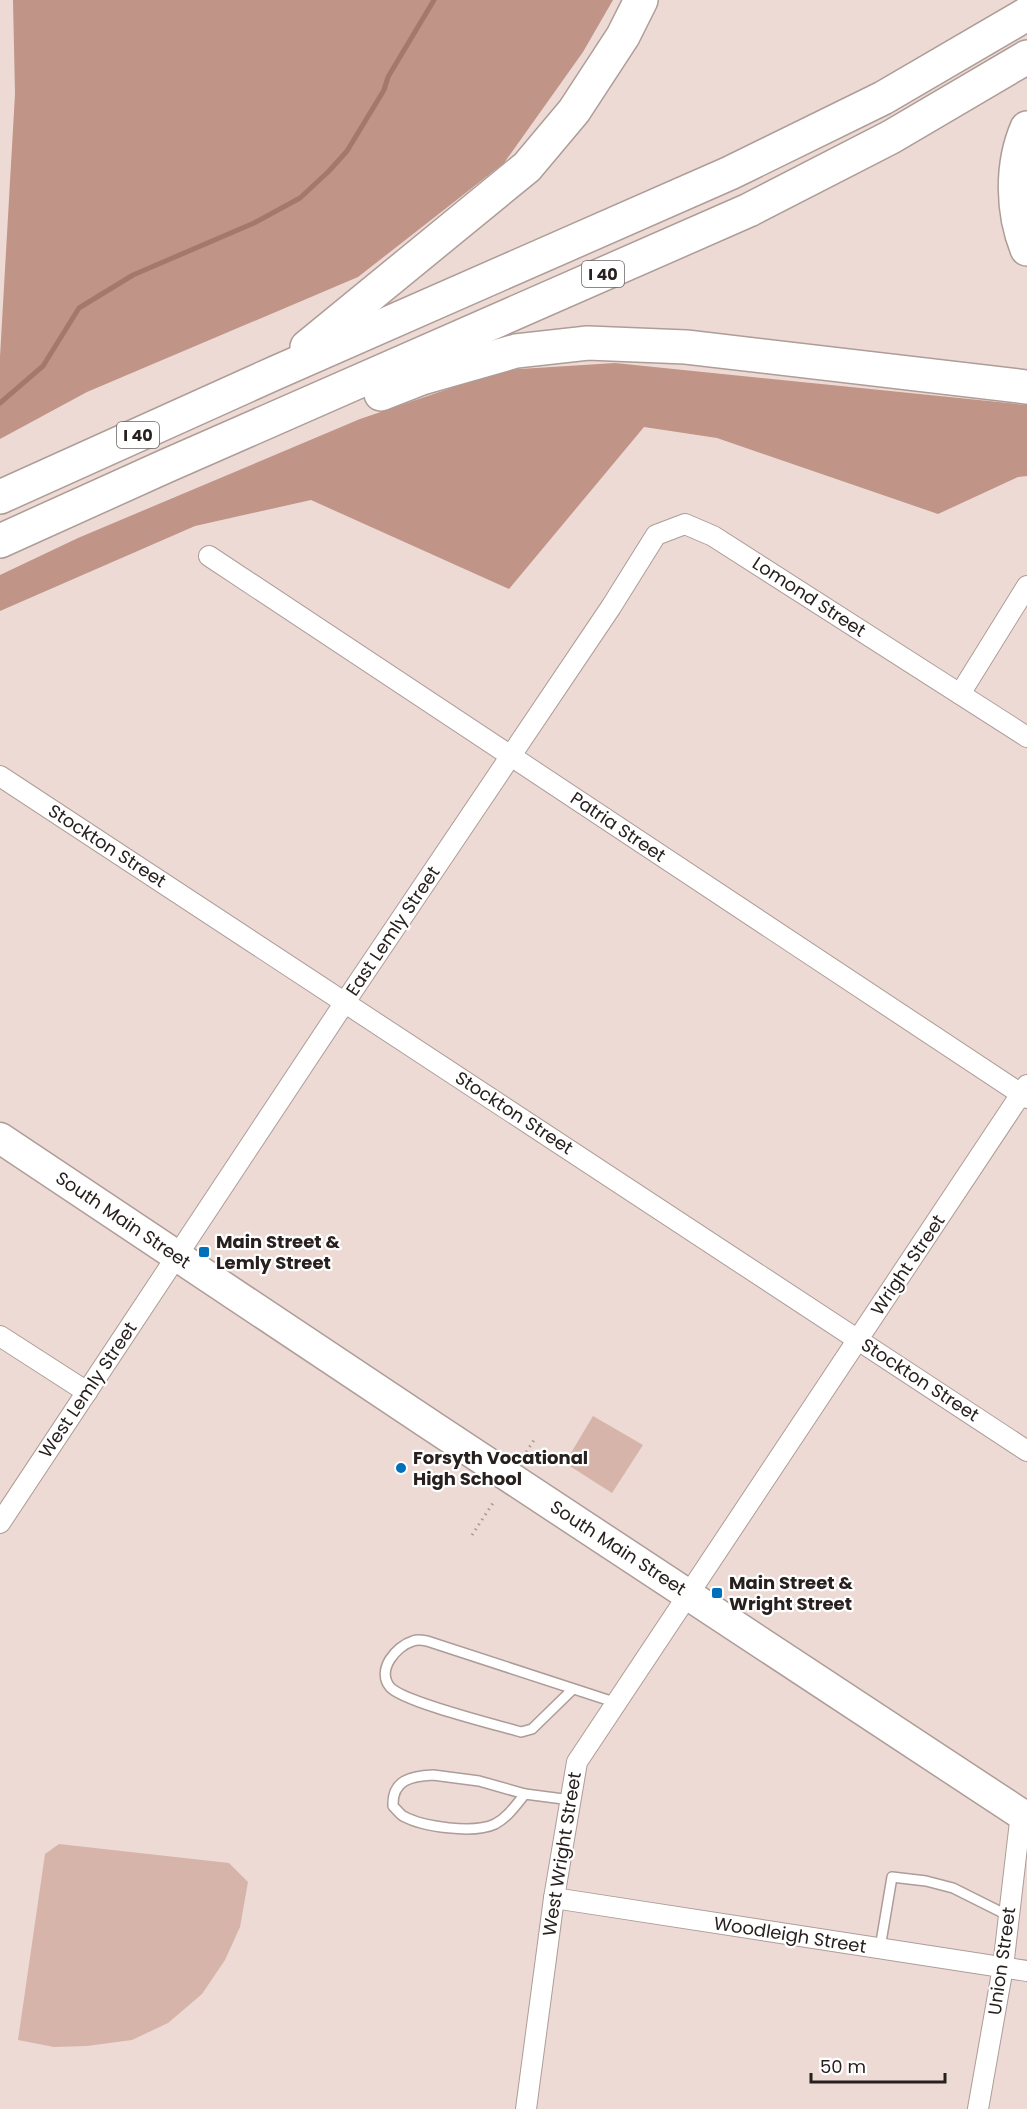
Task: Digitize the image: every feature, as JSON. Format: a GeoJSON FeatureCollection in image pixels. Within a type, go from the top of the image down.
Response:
{"type":"FeatureCollection","features":[{"type":"Feature","properties":{"kind":"highway"},"geometry":{"type":"LineString","coordinates":[[275,373],[527,167],[574,111],[623,36],[640,0]]}},
{"type":"Feature","properties":{"kind":"highway","name":"I 40"},"geometry":{"type":"LineString","coordinates":[[0,497],[730,173],[883,98],[1027,14]]}},
{"type":"Feature","properties":{"kind":"highway","name":"I 40"},"geometry":{"type":"LineString","coordinates":[[0,541],[750,210],[891,137],[1027,57]]}},
{"type":"Feature","properties":{"kind":"highway"},"geometry":{"type":"LineString","coordinates":[[1027,128],[1019,152],[1015,186],[1018,219],[1027,249]]}},
{"type":"Feature","properties":{"kind":"highway"},"geometry":{"type":"LineString","coordinates":[[166,466],[277,434],[422,378],[516,351],[588,343],[686,347],[1027,387]]}},
{"type":"Feature","properties":{"kind":"main road","name":"South Main Street"},"geometry":{"type":"LineString","coordinates":[[0,1138],[1024,1815]]}},
{"type":"Feature","properties":{"kind":"street","name":"Lomond Street"},"geometry":{"type":"LineString","coordinates":[[611,607],[656,535],[685,524],[713,536],[1027,737]]}},
{"type":"Feature","properties":{"kind":"street","name":"Patria Street"},"geometry":{"type":"LineString","coordinates":[[209,556],[1025,1092]]}},
{"type":"Feature","properties":{"kind":"street"},"geometry":{"type":"LineString","coordinates":[[960,694],[1027,586]]}},
{"type":"Feature","properties":{"kind":"street","name":"East Lemly Street"},"geometry":{"type":"LineString","coordinates":[[177,1257],[345,1002],[611,607]]}},
{"type":"Feature","properties":{"kind":"street","name":"Stockton Street"},"geometry":{"type":"LineString","coordinates":[[0,776],[1027,1450]]}},
{"type":"Feature","properties":{"kind":"street","name":"Wright Street"},"geometry":{"type":"LineString","coordinates":[[688,1594],[1025,1092]]}},
{"type":"Feature","properties":{"kind":"street","name":"West Lemly Street"},"geometry":{"type":"LineString","coordinates":[[0,1523],[177,1257]]}},
{"type":"Feature","properties":{"kind":"street"},"geometry":{"type":"LineString","coordinates":[[0,1336],[87,1392]]}},
{"type":"Feature","properties":{"kind":"street","name":"West Wright Street"},"geometry":{"type":"LineString","coordinates":[[526,2109],[554,1898],[577,1762],[688,1594]]}},
{"type":"Feature","properties":{"kind":"street","name":"Union Street"},"geometry":{"type":"LineString","coordinates":[[978,2109],[1003,1967],[1024,1815]]}},
{"type":"Feature","properties":{"kind":"street","name":"Woodleigh Street"},"geometry":{"type":"LineString","coordinates":[[554,1898],[1027,1971]]}},
{"type":"Feature","properties":{"kind":"lane"},"geometry":{"type":"LineString","coordinates":[[573,1689],[532,1729],[521,1732],[409,1699],[391,1689],[386,1681],[386,1672],[388,1662],[406,1644],[416,1640],[427,1641],[616,1703]]}},
{"type":"Feature","properties":{"kind":"lane"},"geometry":{"type":"LineString","coordinates":[[525,1794],[506,1817],[489,1826],[465,1830],[437,1826],[403,1816],[393,1806],[393,1797],[397,1789],[410,1776],[433,1775],[479,1781],[525,1794],[571,1800]]}},
{"type":"Feature","properties":{"kind":"lane"},"geometry":{"type":"LineString","coordinates":[[880,1948],[892,1877],[926,1881],[953,1888],[1009,1916]]}},
{"type":"Feature","properties":{"kind":"path"},"geometry":{"type":"LineString","coordinates":[[523,1457],[536,1437]]}},
{"type":"Feature","properties":{"kind":"path"},"geometry":{"type":"LineString","coordinates":[[472,1534],[495,1500]]}},
{"type":"Feature","properties":{"kind":"shaded area"},"geometry":{"type":"Polygon","coordinates":[[[13,0],[613,0],[583,52],[504,163],[358,277],[87,392],[0,439],[0,357],[15,94],[13,0]]]}},
{"type":"Feature","properties":{"kind":"shaded area"},"geometry":{"type":"Polygon","coordinates":[[[615,363],[1027,405],[1027,476],[1018,477],[938,514],[717,438],[644,427],[509,589],[311,500],[195,526],[0,611],[0,575],[78,538],[360,419],[504,370],[615,363]]]}},
{"type":"Feature","properties":{"kind":"shaded area"},"geometry":{"type":"Polygon","coordinates":[[[593,1416],[643,1445],[612,1493],[565,1463],[593,1416]]]}},
{"type":"Feature","properties":{"kind":"shaded area"},"geometry":{"type":"Polygon","coordinates":[[[59,1844],[229,1863],[248,1882],[240,1927],[225,1960],[202,1994],[168,2023],[132,2040],[87,2046],[54,2047],[18,2040],[45,1854],[59,1844]]]}},
{"type":"Feature","properties":{"kind":"waterway"},"geometry":{"type":"LineString","coordinates":[[0,403],[43,366],[79,308],[133,275],[254,223],[300,198],[347,151],[434,0]]}},
{"type":"Feature","properties":{"kind":"place","name":"Main Street & Lemly Street"},"geometry":{"type":"Point","coordinates":[204,1252]}},
{"type":"Feature","properties":{"kind":"place","name":"Forsyth Vocational High School"},"geometry":{"type":"Point","coordinates":[401,1468]}},
{"type":"Feature","properties":{"kind":"place","name":"Main Street & Wright Street"},"geometry":{"type":"Point","coordinates":[717,1593]}}]}
